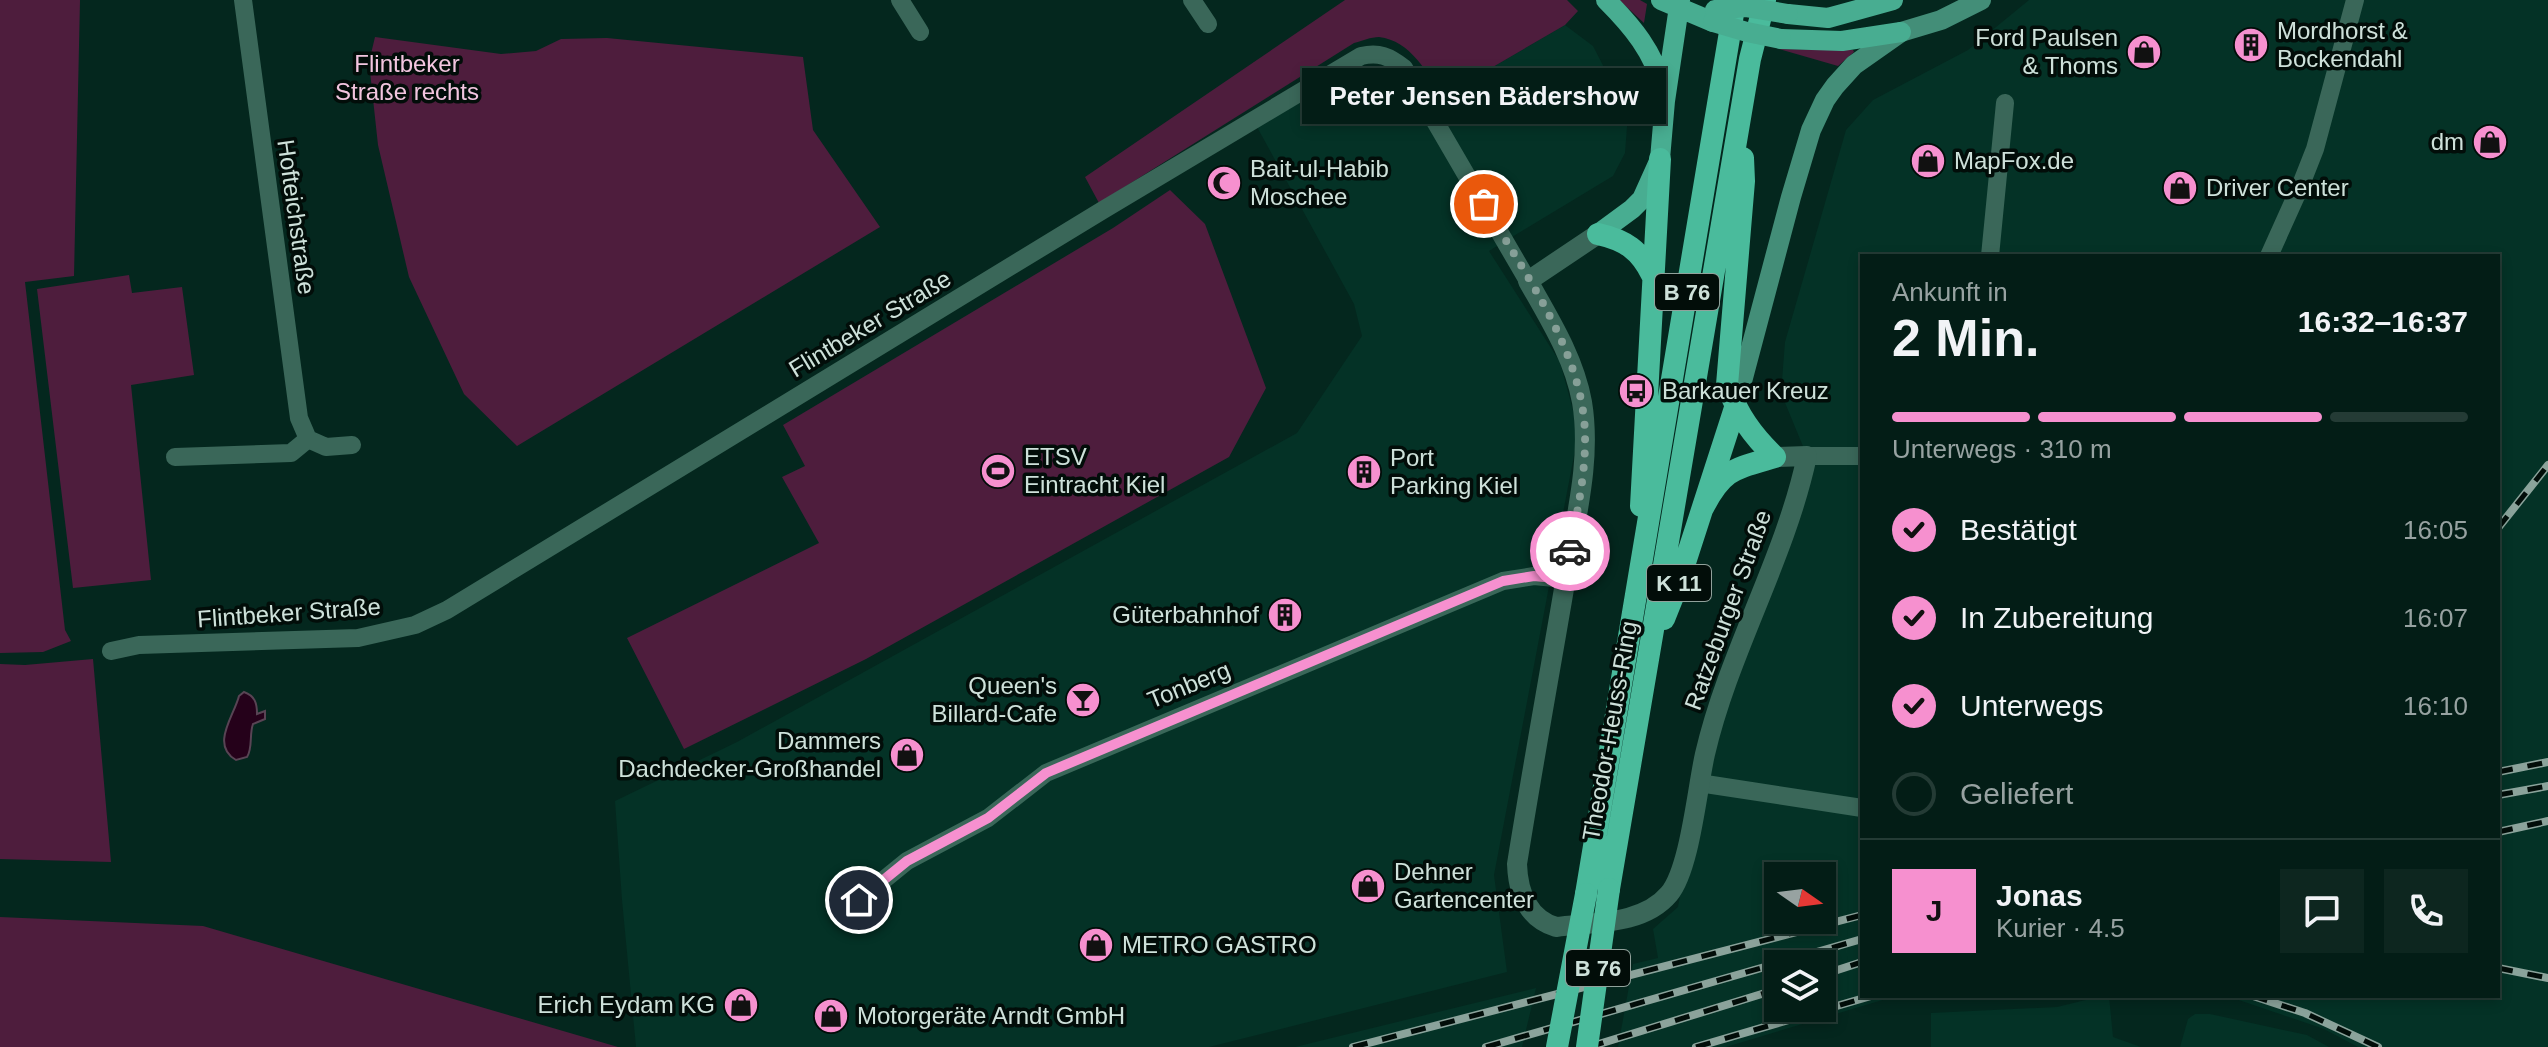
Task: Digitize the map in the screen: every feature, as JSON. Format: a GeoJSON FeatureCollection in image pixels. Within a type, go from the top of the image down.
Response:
{"type":"FeatureCollection","features":[{"type":"Feature","properties":{"kind":"highway","name":"Theodor-Heuss-Ring"},"geometry":{"type":"LineString","coordinates":[[1587,1047],[1609,889],[1750,59],[1765,0]]}},
{"type":"Feature","properties":{"kind":"highway","name":"Theodor-Heuss-Ring"},"geometry":{"type":"LineString","coordinates":[[1557,1047],[1639,583],[1697,8]]}},
{"type":"Feature","properties":{"kind":"highway","name":"B 76"},"geometry":{"type":"LineString","coordinates":[[1735,408],[1727,376],[1744,181],[1742,109]]}},
{"type":"Feature","properties":{"kind":"highway","name":"B 76"},"geometry":{"type":"LineString","coordinates":[[1639,583],[1642,465],[1660,159]]}},
{"type":"Feature","properties":{"kind":"highway"},"geometry":{"type":"LineString","coordinates":[[1598,234],[1616,238],[1638,251],[1652,275]]}},
{"type":"Feature","properties":{"kind":"highway"},"geometry":{"type":"LineString","coordinates":[[1703,508],[1723,477],[1735,469],[1775,457],[1756,439],[1735,408]]}},
{"type":"Feature","properties":{"kind":"highway","name":"K 11"},"geometry":{"type":"LineString","coordinates":[[1649,656],[1678,584],[1735,408]]}},
{"type":"Feature","properties":{"kind":"main road","name":"B 76"},"geometry":{"type":"LineString","coordinates":[[1606,0],[1639,36],[1652,56],[1665,101]]}},
{"type":"Feature","properties":{"kind":"main road"},"geometry":{"type":"LineString","coordinates":[[1697,8],[1745,7],[1828,18],[1893,0]]}},
{"type":"Feature","properties":{"kind":"main road","name":"K 11"},"geometry":{"type":"LineString","coordinates":[[1697,8],[1747,32],[1781,39],[1842,41],[1901,32],[1941,20],[1981,0]]}},
{"type":"Feature","properties":{"kind":"main road","name":"B 76"},"geometry":{"type":"LineString","coordinates":[[1660,159],[1676,33],[1697,8]]}},
{"type":"Feature","properties":{"kind":"main road","name":"K 11"},"geometry":{"type":"LineString","coordinates":[[1735,408],[1791,197],[1817,113],[1854,65],[1901,32]]}},
{"type":"Feature","properties":{"kind":"main road"},"geometry":{"type":"LineString","coordinates":[[1598,234],[1642,199],[1660,159]]}},
{"type":"Feature","properties":{"kind":"street","name":"Hofteichstraße"},"geometry":{"type":"LineString","coordinates":[[243,0],[299,418],[308,439]]}},
{"type":"Feature","properties":{"kind":"street"},"geometry":{"type":"LineString","coordinates":[[900,0],[920,32]]}},
{"type":"Feature","properties":{"kind":"street"},"geometry":{"type":"LineString","coordinates":[[1192,0],[1208,24]]}},
{"type":"Feature","properties":{"kind":"street"},"geometry":{"type":"LineString","coordinates":[[2270,254],[2315,149],[2355,0]]}},
{"type":"Feature","properties":{"kind":"street","name":"Flintbeker Straße"},"geometry":{"type":"LineString","coordinates":[[111,651],[139,645],[358,638],[415,625],[447,610],[1089,218],[1361,56],[1375,53],[1391,57],[1404,68],[1528,281]]}},
{"type":"Feature","properties":{"kind":"street"},"geometry":{"type":"LineString","coordinates":[[1990,254],[2005,103]]}},
{"type":"Feature","properties":{"kind":"street"},"geometry":{"type":"LineString","coordinates":[[1598,234],[1528,281],[1565,347],[1583,414],[1583,469],[1517,864],[1519,886],[1529,908],[1545,924],[1556,927],[1631,918],[1652,909],[1672,892],[1681,873],[1699,783],[1860,808]]}},
{"type":"Feature","properties":{"kind":"street"},"geometry":{"type":"LineString","coordinates":[[175,457],[291,453],[308,439],[326,447],[352,445]]}},
{"type":"Feature","properties":{"kind":"street","name":"Ratzeburger Straße"},"geometry":{"type":"LineString","coordinates":[[1699,783],[1712,725],[1731,666],[1777,555],[1801,485],[1807,456]]}},
{"type":"Feature","properties":{"kind":"street"},"geometry":{"type":"LineString","coordinates":[[1775,457],[1860,456]]}},
{"type":"Feature","properties":{"kind":"street","name":"Tonberg"},"geometry":{"type":"LineString","coordinates":[[859,900],[907,861],[988,818],[1046,773],[1503,581],[1534,576],[1565,579]]}},
{"type":"Feature","properties":{"kind":"shaded area"},"geometry":{"type":"Polygon","coordinates":[[[2029,0],[2548,0],[2548,1047],[2358,1047],[2324,1029],[2233,998],[2500,998],[2500,254],[1860,254],[1860,998],[1889,998],[1836,1014],[1836,950],[1764,950],[1764,1022],[1809,1022],[1726,1047],[1618,1047],[1633,964],[1658,958],[1653,929],[1678,907],[1705,756],[1807,456],[1781,393],[1785,342],[1846,130],[1873,100],[1968,50],[2029,0]]]}},
{"type":"Feature","properties":{"kind":"shaded area"},"geometry":{"type":"Polygon","coordinates":[[[1565,25],[1593,46],[1628,114],[1625,153],[1613,176],[1489,251],[1560,362],[1574,414],[1576,445],[1494,875],[1507,972],[1209,1047],[636,1047],[615,801],[737,742],[1297,433],[1362,336],[1354,304],[1257,127],[1363,66],[1443,96],[1565,25]]]}},
{"type":"Feature","properties":{"kind":"shaded area"},"geometry":{"type":"Polygon","coordinates":[[[244,692],[255,700],[257,714],[265,711],[265,719],[253,724],[247,757],[236,760],[228,754],[224,738],[239,696],[244,692]]]}},
{"type":"Feature","properties":{"kind":"shaded area"},"geometry":{"type":"Polygon","coordinates":[[[1536,988],[1522,1047],[1295,1047],[1536,988]]]}},
{"type":"Feature","properties":{"kind":"shaded area"},"geometry":{"type":"Polygon","coordinates":[[[2094,998],[2109,998],[2113,1037],[2141,1047],[1931,1047],[1931,1013],[2057,1007],[2094,998]]]}},
{"type":"Feature","properties":{"kind":"shaded area"},"geometry":{"type":"Polygon","coordinates":[[[2195,1014],[2210,1014],[2307,1035],[2329,1047],[2180,1047],[2188,1019],[2195,1014]]]}},
{"type":"Feature","properties":{"kind":"green space"},"geometry":{"type":"Polygon","coordinates":[[[0,0],[80,0],[74,276],[25,282],[65,630],[71,641],[43,652],[0,653],[0,0]]]}},
{"type":"Feature","properties":{"kind":"green space"},"geometry":{"type":"Polygon","coordinates":[[[1345,0],[1567,0],[1578,11],[1565,25],[1443,96],[1417,59],[1400,45],[1379,37],[1354,43],[1099,203],[1085,177],[1345,0]]]}},
{"type":"Feature","properties":{"kind":"green space"},"geometry":{"type":"Polygon","coordinates":[[[1619,0],[1640,0],[1647,4],[1644,23],[1619,0]]]}},
{"type":"Feature","properties":{"kind":"green space","name":"Flintbeker Straße rechts"},"geometry":{"type":"Polygon","coordinates":[[[375,37],[501,54],[536,51],[561,39],[607,38],[803,57],[813,130],[880,227],[517,446],[464,394],[409,277],[378,145],[369,62],[375,37]]]}},
{"type":"Feature","properties":{"kind":"green space"},"geometry":{"type":"Polygon","coordinates":[[[1779,49],[1853,50],[1854,52],[1838,66],[1779,49]]]}},
{"type":"Feature","properties":{"kind":"green space","name":"ETSV Eintracht Kiel"},"geometry":{"type":"Polygon","coordinates":[[[1170,190],[1205,224],[1266,388],[1229,457],[866,659],[684,749],[627,638],[819,543],[782,477],[805,466],[783,425],[1113,228],[1170,190]]]}},
{"type":"Feature","properties":{"kind":"green space"},"geometry":{"type":"Polygon","coordinates":[[[129,275],[132,293],[182,287],[194,375],[131,385],[151,580],[73,588],[37,289],[129,275]]]}},
{"type":"Feature","properties":{"kind":"green space"},"geometry":{"type":"Polygon","coordinates":[[[93,659],[111,862],[0,859],[0,664],[93,659]]]}},
{"type":"Feature","properties":{"kind":"green space"},"geometry":{"type":"Polygon","coordinates":[[[0,917],[203,926],[618,1047],[0,1047],[0,917]]]}},
{"type":"Feature","properties":{"kind":"railway"},"geometry":{"type":"LineString","coordinates":[[2500,525],[2548,465]]}},
{"type":"Feature","properties":{"kind":"railway"},"geometry":{"type":"LineString","coordinates":[[2500,772],[2548,762]]}},
{"type":"Feature","properties":{"kind":"railway"},"geometry":{"type":"LineString","coordinates":[[2500,795],[2548,786]]}},
{"type":"Feature","properties":{"kind":"railway"},"geometry":{"type":"LineString","coordinates":[[2500,832],[2548,821]]}},
{"type":"Feature","properties":{"kind":"railway"},"geometry":{"type":"LineString","coordinates":[[1353,1047],[1860,916]]}},
{"type":"Feature","properties":{"kind":"railway"},"geometry":{"type":"LineString","coordinates":[[1486,1047],[1860,940]]}},
{"type":"Feature","properties":{"kind":"railway"},"geometry":{"type":"LineString","coordinates":[[1836,970],[1860,963]]}},
{"type":"Feature","properties":{"kind":"railway"},"geometry":{"type":"LineString","coordinates":[[2500,968],[2548,978]]}},
{"type":"Feature","properties":{"kind":"railway"},"geometry":{"type":"LineString","coordinates":[[1589,1047],[1764,993]]}},
{"type":"Feature","properties":{"kind":"railway"},"geometry":{"type":"LineString","coordinates":[[1696,1047],[1864,998]]}},
{"type":"Feature","properties":{"kind":"railway"},"geometry":{"type":"LineString","coordinates":[[2259,998],[2305,1013],[2378,1047]]}},
{"type":"Feature","properties":{"kind":"way so far"},"geometry":{"type":"LineString","coordinates":[[1484,204],[1565,347],[1581,400],[1585,434],[1583,469],[1570,551]]}},
{"type":"Feature","properties":{"kind":"place","name":"Mordhorst & Bockendahl"},"geometry":{"type":"Point","coordinates":[2251,45]}},
{"type":"Feature","properties":{"kind":"place","name":"Ford Paulsen & Thoms"},"geometry":{"type":"Point","coordinates":[2144,52]}},
{"type":"Feature","properties":{"kind":"place","name":"dm"},"geometry":{"type":"Point","coordinates":[2490,142]}},
{"type":"Feature","properties":{"kind":"place","name":"MapFox.de"},"geometry":{"type":"Point","coordinates":[1928,161]}},
{"type":"Feature","properties":{"kind":"place","name":"Bait-ul-Habib Moschee"},"geometry":{"type":"Point","coordinates":[1224,183]}},
{"type":"Feature","properties":{"kind":"place","name":"Driver Center"},"geometry":{"type":"Point","coordinates":[2180,188]}},
{"type":"Feature","properties":{"kind":"place","name":"Peter Jensen Bädershow"},"geometry":{"type":"Point","coordinates":[1484,204]}},
{"type":"Feature","properties":{"kind":"place","name":"Barkauer Kreuz"},"geometry":{"type":"Point","coordinates":[1636,391]}},
{"type":"Feature","properties":{"kind":"place","name":"ETSV Eintracht Kiel"},"geometry":{"type":"Point","coordinates":[998,471]}},
{"type":"Feature","properties":{"kind":"place","name":"Port Parking Kiel"},"geometry":{"type":"Point","coordinates":[1364,472]}},
{"type":"Feature","properties":{"kind":"place","name":"Güterbahnhof"},"geometry":{"type":"Point","coordinates":[1285,615]}},
{"type":"Feature","properties":{"kind":"place","name":"Queen's Billard-Cafe"},"geometry":{"type":"Point","coordinates":[1083,700]}},
{"type":"Feature","properties":{"kind":"place","name":"Dammers Dachdecker-Großhandel"},"geometry":{"type":"Point","coordinates":[907,755]}},
{"type":"Feature","properties":{"kind":"place","name":"Dehner Gartencenter"},"geometry":{"type":"Point","coordinates":[1368,886]}},
{"type":"Feature","properties":{"kind":"place","name":"METRO GASTRO"},"geometry":{"type":"Point","coordinates":[1096,945]}},
{"type":"Feature","properties":{"kind":"place","name":"Erich Eydam KG"},"geometry":{"type":"Point","coordinates":[741,1005]}},
{"type":"Feature","properties":{"kind":"place","name":"Motorgeräte Arndt GmbH"},"geometry":{"type":"Point","coordinates":[831,1016]}},
{"type":"Feature","properties":{"kind":"route"},"geometry":{"type":"LineString","coordinates":[[859,900],[907,861],[988,818],[1046,773],[1503,581],[1534,576],[1565,579],[1570,551]]}}]}
